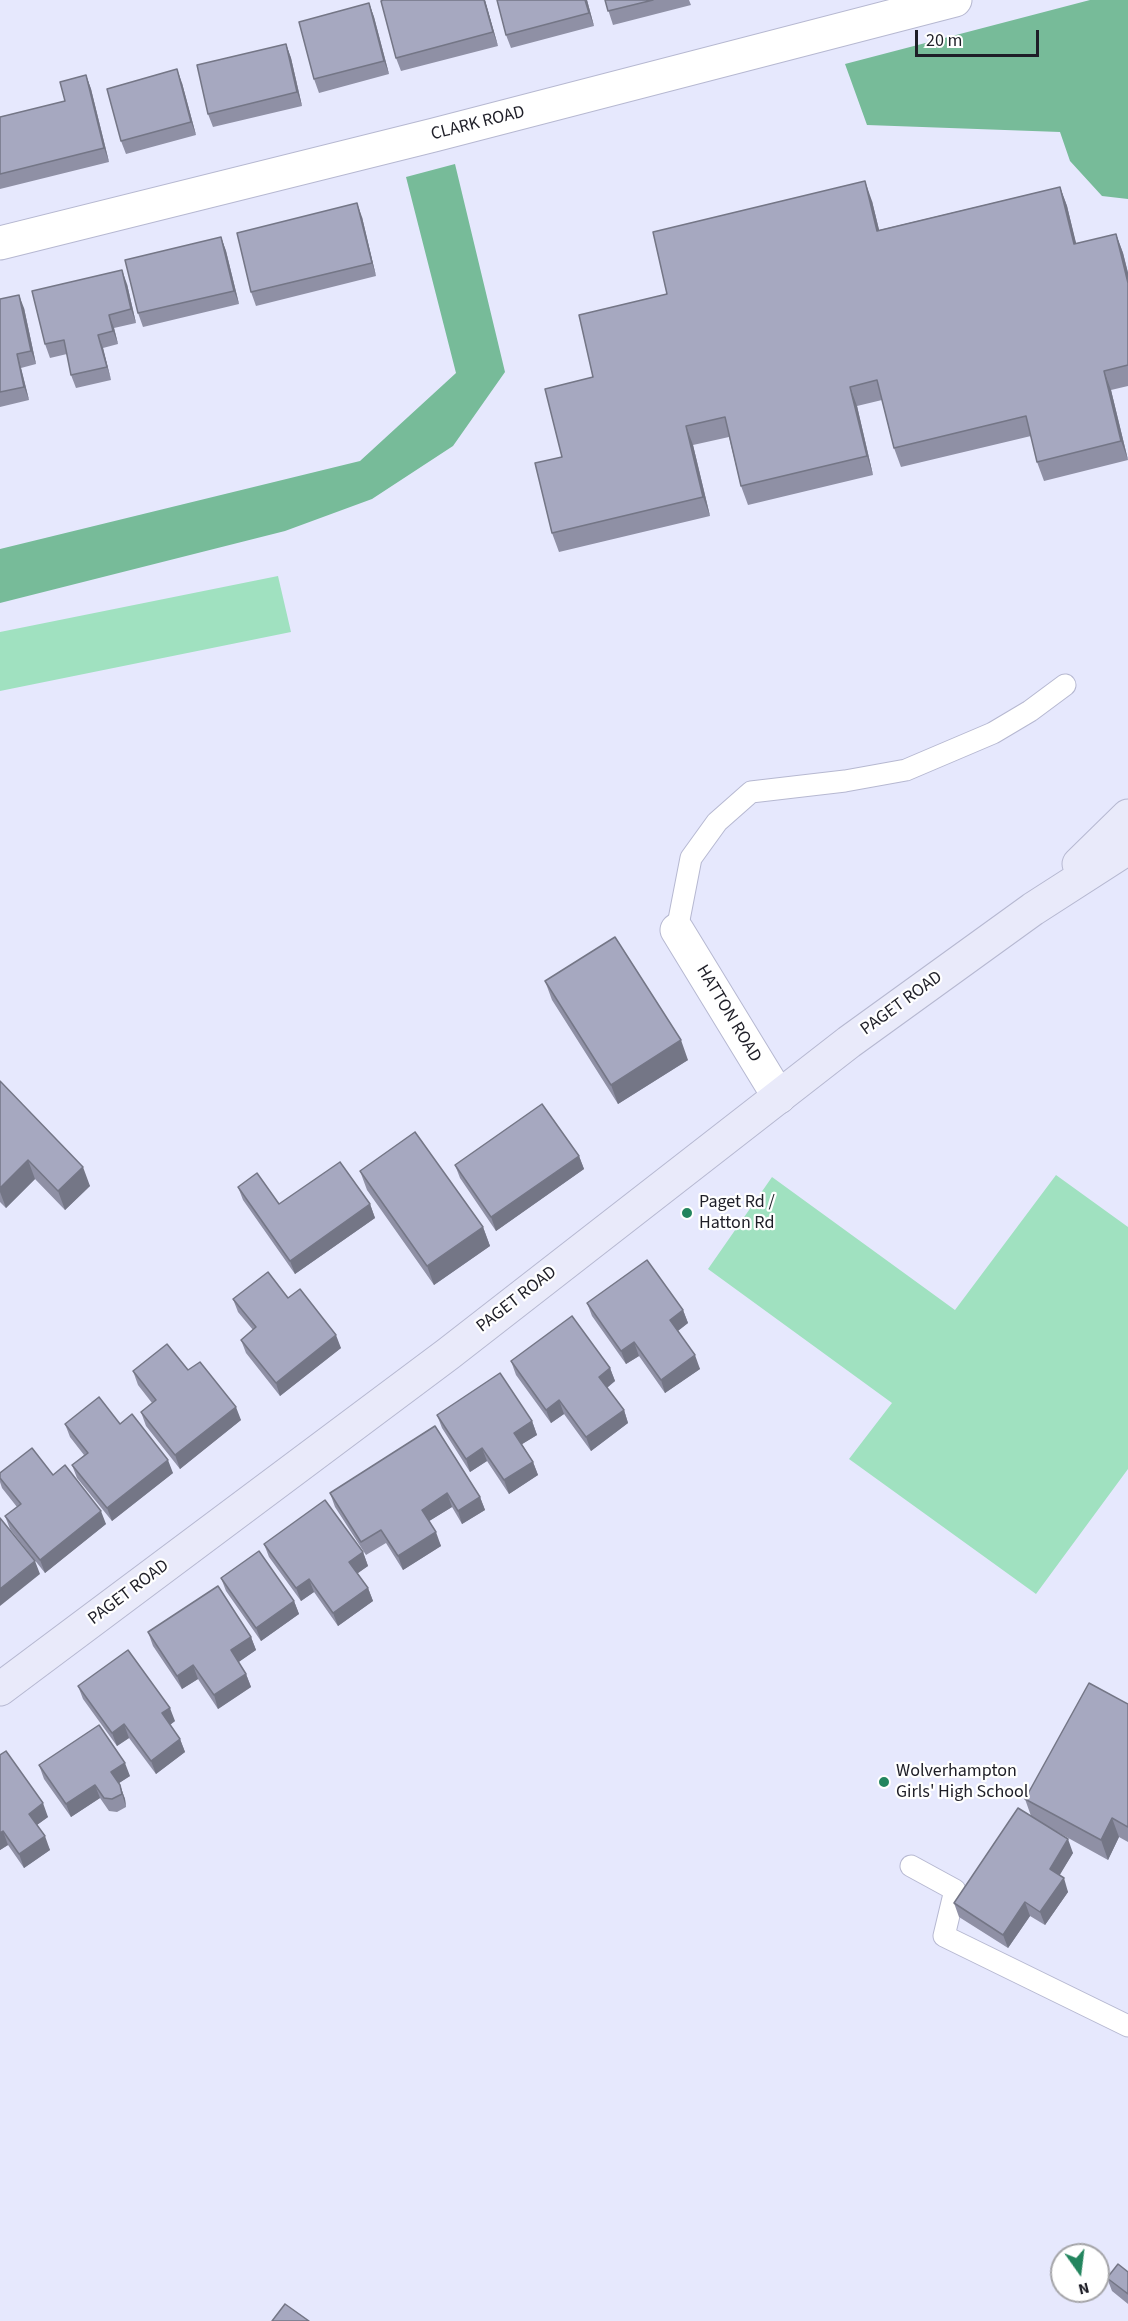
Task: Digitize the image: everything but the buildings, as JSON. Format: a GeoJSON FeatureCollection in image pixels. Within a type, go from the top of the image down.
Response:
{"type":"FeatureCollection","features":[{"type":"Feature","properties":{"kind":"street","name":"CLARK ROAD"},"geometry":{"type":"LineString","coordinates":[[0,243],[434,135],[955,0]]}},
{"type":"Feature","properties":{"kind":"street","name":"PAGET ROAD"},"geometry":{"type":"LineString","coordinates":[[1033,909],[1128,816]]}},
{"type":"Feature","properties":{"kind":"street","name":"PAGET ROAD"},"geometry":{"type":"LineString","coordinates":[[0,1689],[439,1362],[849,1042],[1033,909],[1128,848]]}},
{"type":"Feature","properties":{"kind":"street","name":"HATTON ROAD"},"geometry":{"type":"LineString","coordinates":[[677,930],[779,1097]]}},
{"type":"Feature","properties":{"kind":"lane"},"geometry":{"type":"LineString","coordinates":[[677,930],[691,858],[717,822],[751,792],[845,781],[906,770],[993,733],[1065,685]]}},
{"type":"Feature","properties":{"kind":"lane"},"geometry":{"type":"LineString","coordinates":[[911,1866],[955,1890],[944,1936],[1128,2026]]}},
{"type":"Feature","properties":{"kind":"green space"},"geometry":{"type":"Polygon","coordinates":[[[1090,0],[1128,0],[1128,199],[1102,196],[1070,161],[1060,132],[867,125],[845,64],[1090,0]]]}},
{"type":"Feature","properties":{"kind":"green space"},"geometry":{"type":"Polygon","coordinates":[[[455,164],[505,372],[453,446],[372,499],[285,531],[0,603],[0,549],[360,461],[456,373],[406,177],[455,164]]]}},
{"type":"Feature","properties":{"kind":"green space"},"geometry":{"type":"Polygon","coordinates":[[[278,576],[291,632],[0,691],[0,632],[278,576]]]}},
{"type":"Feature","properties":{"kind":"green space"},"geometry":{"type":"Polygon","coordinates":[[[1056,1175],[1128,1227],[1128,1469],[1036,1594],[849,1459],[892,1403],[708,1269],[772,1177],[955,1310],[1056,1175]]]}},
{"type":"Feature","properties":{"kind":"place","name":"Paget Rd / Hatton Rd"},"geometry":{"type":"Point","coordinates":[687,1213]}},
{"type":"Feature","properties":{"kind":"place","name":"Wolverhampton Girls' High School"},"geometry":{"type":"Point","coordinates":[884,1782]}}]}
